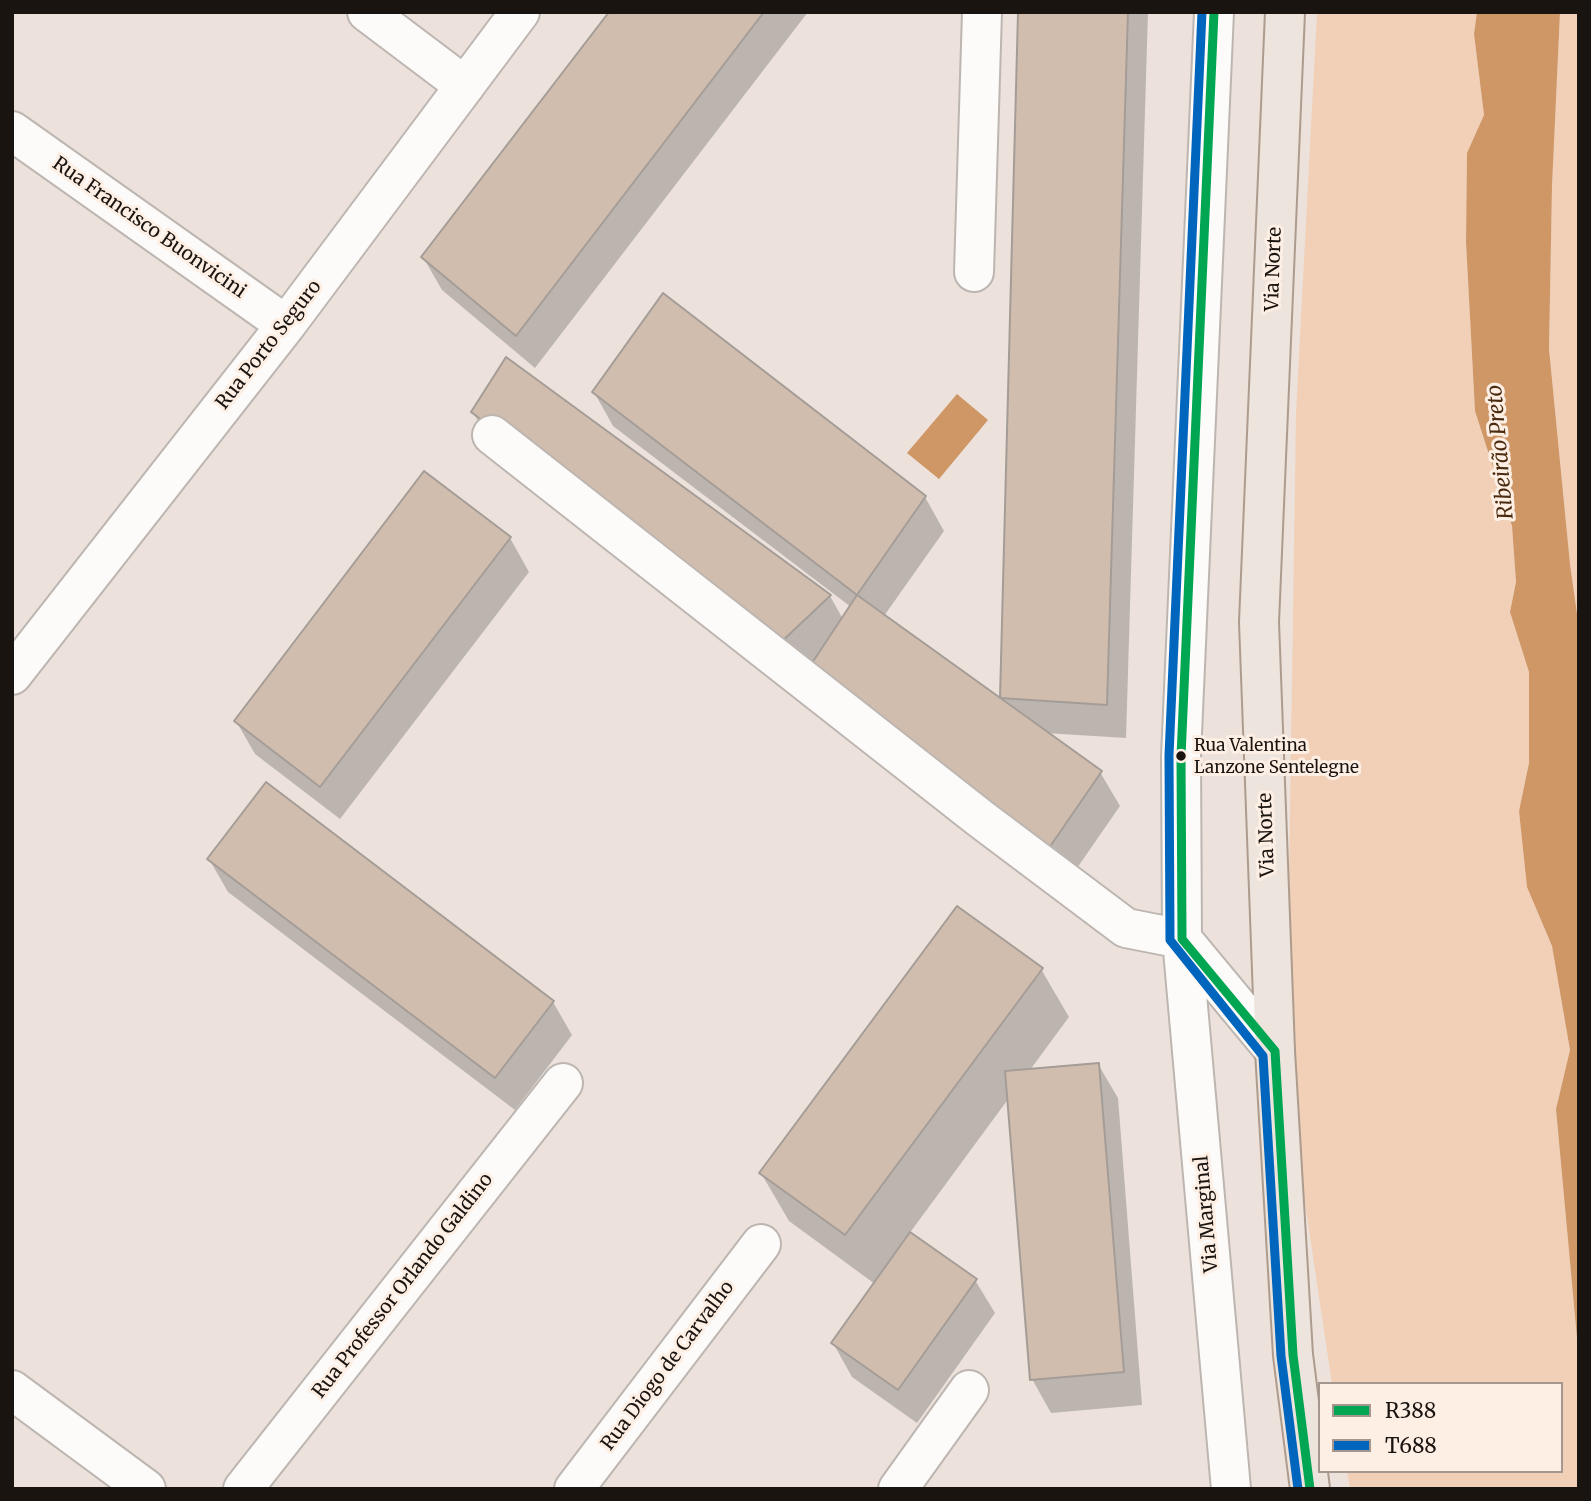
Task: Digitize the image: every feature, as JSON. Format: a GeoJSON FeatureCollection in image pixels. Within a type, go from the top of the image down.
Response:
{"type":"FeatureCollection","features":[{"type":"Feature","properties":{"kind":"main road","name":"Via Norte"},"geometry":{"type":"LineString","coordinates":[[1284,12],[1259,622],[1275,1051],[1293,1355],[1310,1489]]}},
{"type":"Feature","properties":{"kind":"street"},"geometry":{"type":"LineString","coordinates":[[367,12],[465,86]]}},
{"type":"Feature","properties":{"kind":"street","name":"Rua Porto Seguro"},"geometry":{"type":"LineString","coordinates":[[19,652],[286,325],[520,12]]}},
{"type":"Feature","properties":{"kind":"street"},"geometry":{"type":"LineString","coordinates":[[974,272],[982,12]]}},
{"type":"Feature","properties":{"kind":"street"},"geometry":{"type":"LineString","coordinates":[[1182,939],[1181,756],[1214,12]]}},
{"type":"Feature","properties":{"kind":"street","name":"Rua Francisco Buonvicini"},"geometry":{"type":"LineString","coordinates":[[12,131],[286,325]]}},
{"type":"Feature","properties":{"kind":"street"},"geometry":{"type":"LineString","coordinates":[[492,435],[981,819],[1126,928],[1182,939],[1275,1051]]}},
{"type":"Feature","properties":{"kind":"street","name":"Via Marginal"},"geometry":{"type":"LineString","coordinates":[[1182,939],[1231,1489]]}},
{"type":"Feature","properties":{"kind":"street","name":"Rua Professor Orlando Galdino"},"geometry":{"type":"LineString","coordinates":[[243,1489],[563,1083]]}},
{"type":"Feature","properties":{"kind":"street","name":"Rua Diogo de Carvalho"},"geometry":{"type":"LineString","coordinates":[[574,1489],[761,1244]]}},
{"type":"Feature","properties":{"kind":"street"},"geometry":{"type":"LineString","coordinates":[[12,1390],[146,1489]]}},
{"type":"Feature","properties":{"kind":"street"},"geometry":{"type":"LineString","coordinates":[[898,1489],[969,1390]]}},
{"type":"Feature","properties":{"kind":"shaded area"},"geometry":{"type":"Polygon","coordinates":[[[1317,12],[1477,12],[1474,34],[1484,115],[1467,153],[1466,242],[1475,411],[1512,526],[1516,582],[1510,612],[1529,672],[1529,763],[1519,811],[1527,887],[1552,946],[1570,1050],[1556,1109],[1579,1360],[1579,1489],[1350,1489],[1347,1473],[1563,1473],[1563,1382],[1332,1382],[1297,1149],[1288,947],[1296,413],[1317,12]]]}},
{"type":"Feature","properties":{"kind":"shaded area"},"geometry":{"type":"Polygon","coordinates":[[[1560,12],[1579,12],[1579,628],[1570,564],[1549,349],[1552,186],[1560,12]]]}},
{"type":"Feature","properties":{"kind":"water","name":"Ribeirão Preto"},"geometry":{"type":"Polygon","coordinates":[[[1477,12],[1560,12],[1552,186],[1549,349],[1570,564],[1579,628],[1579,1360],[1556,1109],[1570,1050],[1552,946],[1527,887],[1519,811],[1529,763],[1529,672],[1510,612],[1516,582],[1512,526],[1475,411],[1466,242],[1467,153],[1484,115],[1474,34],[1477,12]]]}},
{"type":"Feature","properties":{"kind":"water"},"geometry":{"type":"Polygon","coordinates":[[[957,394],[988,420],[939,479],[907,453],[957,394]]]}},
{"type":"Feature","properties":{"kind":"building"},"geometry":{"type":"Polygon","coordinates":[[[609,12],[764,12],[516,336],[421,257],[609,12]]]}},
{"type":"Feature","properties":{"kind":"building"},"geometry":{"type":"Polygon","coordinates":[[[1018,12],[1128,12],[1107,705],[1000,698],[1018,12]]]}},
{"type":"Feature","properties":{"kind":"building"},"geometry":{"type":"Polygon","coordinates":[[[663,293],[926,496],[857,595],[592,392],[663,293]]]}},
{"type":"Feature","properties":{"kind":"building"},"geometry":{"type":"Polygon","coordinates":[[[506,357],[831,595],[778,645],[471,412],[506,357]]]}},
{"type":"Feature","properties":{"kind":"building"},"geometry":{"type":"Polygon","coordinates":[[[424,471],[511,537],[320,787],[234,721],[424,471]]]}},
{"type":"Feature","properties":{"kind":"building"},"geometry":{"type":"Polygon","coordinates":[[[857,595],[1102,771],[1047,851],[808,669],[857,595]]]}},
{"type":"Feature","properties":{"kind":"building"},"geometry":{"type":"Polygon","coordinates":[[[266,782],[554,1001],[495,1078],[207,859],[266,782]]]}},
{"type":"Feature","properties":{"kind":"building"},"geometry":{"type":"Polygon","coordinates":[[[957,906],[1043,968],[845,1235],[759,1173],[957,906]]]}},
{"type":"Feature","properties":{"kind":"building"},"geometry":{"type":"Polygon","coordinates":[[[1099,1063],[1124,1372],[1030,1380],[1005,1071],[1099,1063]]]}},
{"type":"Feature","properties":{"kind":"building"},"geometry":{"type":"Polygon","coordinates":[[[910,1232],[977,1279],[898,1390],[831,1343],[910,1232]]]}},
{"type":"Feature","properties":{"kind":"transit line","name":"T688"},"geometry":{"type":"LineString","coordinates":[[1202,12],[1169,755],[1170,940],[1263,1056],[1281,1356],[1298,1489]]}},
{"type":"Feature","properties":{"kind":"transit line","name":"R388"},"geometry":{"type":"LineString","coordinates":[[1214,12],[1181,756],[1182,939],[1275,1051],[1293,1355],[1310,1489]]}},
{"type":"Feature","properties":{"kind":"place","name":"Rua Valentina Lanzone Sentelegne"},"geometry":{"type":"Point","coordinates":[1181,756]}}]}
